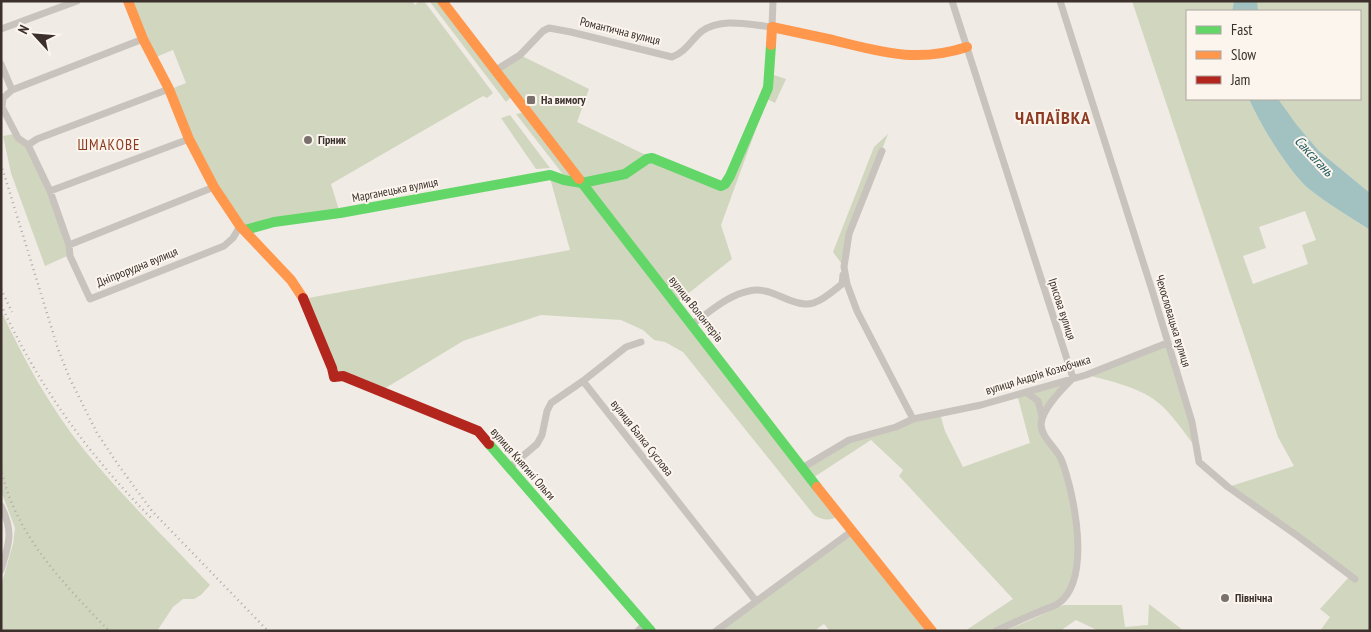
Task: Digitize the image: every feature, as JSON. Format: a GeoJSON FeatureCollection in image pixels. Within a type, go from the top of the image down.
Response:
{"type":"FeatureCollection","features":[{"type":"Feature","properties":{"kind":"street"},"geometry":{"type":"LineString","coordinates":[[1,29],[77,1]]}},
{"type":"Feature","properties":{"kind":"street"},"geometry":{"type":"LineString","coordinates":[[128,1],[143,39],[169,89],[189,139],[214,187],[242,228]]}},
{"type":"Feature","properties":{"kind":"street","name":"вулиця Волонтерів"},"geometry":{"type":"LineString","coordinates":[[442,1],[802,468],[932,631]]}},
{"type":"Feature","properties":{"kind":"street"},"geometry":{"type":"LineString","coordinates":[[582,183],[625,174],[646,159],[652,158],[717,185],[725,184],[768,88],[773,1]]}},
{"type":"Feature","properties":{"kind":"street","name":"Ірисова вулиця"},"geometry":{"type":"LineString","coordinates":[[952,1],[1072,378]]}},
{"type":"Feature","properties":{"kind":"street","name":"Чехословацька вулиця"},"geometry":{"type":"LineString","coordinates":[[1060,1],[1192,422],[1199,462],[1228,487],[1355,579]]}},
{"type":"Feature","properties":{"kind":"street","name":"Романтична вулиця"},"geometry":{"type":"LineString","coordinates":[[496,70],[520,55],[549,28],[672,56],[680,54],[702,32],[713,25],[723,24],[772,27],[808,34],[875,52],[912,57],[929,57],[967,47]]}},
{"type":"Feature","properties":{"kind":"street"},"geometry":{"type":"LineString","coordinates":[[1,64],[12,90],[143,39]]}},
{"type":"Feature","properties":{"kind":"street"},"geometry":{"type":"LineString","coordinates":[[28,145],[169,89]]}},
{"type":"Feature","properties":{"kind":"street","name":"Дніпрорудна вулиця"},"geometry":{"type":"LineString","coordinates":[[12,90],[4,98],[2,107],[18,138],[28,145],[50,191],[69,245],[70,256],[90,299],[224,246],[242,228]]}},
{"type":"Feature","properties":{"kind":"street"},"geometry":{"type":"LineString","coordinates":[[50,191],[189,139]]}},
{"type":"Feature","properties":{"kind":"street"},"geometry":{"type":"LineString","coordinates":[[692,324],[733,295],[749,291],[768,291],[805,304],[812,303],[842,284],[849,234],[882,151]]}},
{"type":"Feature","properties":{"kind":"street","name":"Марганецька вулиця"},"geometry":{"type":"LineString","coordinates":[[242,228],[340,213],[496,183],[550,175],[582,183]]}},
{"type":"Feature","properties":{"kind":"street"},"geometry":{"type":"LineString","coordinates":[[69,245],[214,187]]}},
{"type":"Feature","properties":{"kind":"street","name":"вулиця Княгині Ольги"},"geometry":{"type":"LineString","coordinates":[[242,228],[292,280],[303,299],[334,377],[344,376],[469,427],[484,437],[644,628]]}},
{"type":"Feature","properties":{"kind":"street"},"geometry":{"type":"LineString","coordinates":[[844,267],[847,284],[857,311],[913,419]]}},
{"type":"Feature","properties":{"kind":"street"},"geometry":{"type":"LineString","coordinates":[[510,467],[537,444],[542,435],[551,404],[626,348],[642,342]]}},
{"type":"Feature","properties":{"kind":"street","name":"вулиця Андрія Козюбчика"},"geometry":{"type":"LineString","coordinates":[[802,468],[849,440],[896,427],[913,419],[981,406],[1072,378],[1167,343]]}},
{"type":"Feature","properties":{"kind":"street"},"geometry":{"type":"LineString","coordinates":[[1042,416],[1072,378]]}},
{"type":"Feature","properties":{"kind":"street","name":"вулиця Балка Суслова"},"geometry":{"type":"LineString","coordinates":[[583,381],[756,601]]}},
{"type":"Feature","properties":{"kind":"street"},"geometry":{"type":"LineString","coordinates":[[996,631],[1059,603],[1068,592],[1075,574],[1076,526],[1072,496],[1061,459],[1044,434],[1041,426],[1042,416],[1038,401],[1026,392]]}},
{"type":"Feature","properties":{"kind":"street"},"geometry":{"type":"LineString","coordinates":[[1,506],[10,527],[10,540],[1,570]]}},
{"type":"Feature","properties":{"kind":"street"},"geometry":{"type":"LineString","coordinates":[[716,631],[852,531]]}},
{"type":"Feature","properties":{"kind":"green space","name":"Гірник"},"geometry":{"type":"Polygon","coordinates":[[[133,1],[412,1],[415,5],[419,1],[424,1],[493,93],[487,98],[483,96],[331,184],[339,210],[246,226],[216,186],[171,89],[186,83],[173,50],[156,57],[145,35],[133,1]]]}},
{"type":"Feature","properties":{"kind":"green space"},"geometry":{"type":"Polygon","coordinates":[[[440,1],[512,96],[506,102],[430,2],[440,1]]]}},
{"type":"Feature","properties":{"kind":"green space"},"geometry":{"type":"Polygon","coordinates":[[[1132,1],[1234,1],[1232,10],[1186,10],[1186,100],[1250,100],[1275,147],[1301,181],[1324,200],[1370,230],[1370,631],[1320,631],[1330,617],[1320,609],[1349,577],[1228,487],[1294,466],[1278,437],[1132,1]],[[1305,211],[1259,227],[1266,248],[1243,256],[1253,284],[1308,264],[1302,245],[1316,240],[1305,211]]]}},
{"type":"Feature","properties":{"kind":"green space"},"geometry":{"type":"Polygon","coordinates":[[[1252,1],[1370,1],[1370,193],[1319,151],[1302,131],[1267,100],[1361,100],[1361,10],[1251,10],[1252,1]]]}},
{"type":"Feature","properties":{"kind":"green space"},"geometry":{"type":"Polygon","coordinates":[[[520,55],[589,89],[577,122],[652,158],[725,184],[768,73],[786,79],[775,103],[767,99],[721,225],[732,259],[676,303],[802,468],[849,440],[940,414],[945,431],[963,467],[1030,443],[1017,394],[1073,378],[1060,392],[1041,426],[1061,459],[1076,518],[1075,575],[1059,603],[996,631],[965,631],[1013,599],[899,476],[903,470],[871,440],[811,479],[837,517],[823,519],[817,517],[683,352],[665,342],[654,340],[643,330],[621,320],[541,315],[463,341],[379,392],[334,377],[303,299],[570,250],[550,178],[582,183],[496,70],[520,55]]]}},
{"type":"Feature","properties":{"kind":"green space"},"geometry":{"type":"Polygon","coordinates":[[[525,113],[571,174],[570,177],[565,177],[516,114],[525,113]]]}},
{"type":"Feature","properties":{"kind":"green space"},"geometry":{"type":"Polygon","coordinates":[[[510,115],[550,168],[536,169],[501,118],[510,115]]]}},
{"type":"Feature","properties":{"kind":"green space"},"geometry":{"type":"Polygon","coordinates":[[[14,134],[26,146],[48,192],[66,245],[67,256],[45,266],[11,173],[3,136],[14,134]]]}},
{"type":"Feature","properties":{"kind":"green space"},"geometry":{"type":"Polygon","coordinates":[[[888,134],[849,234],[844,267],[833,252],[874,147],[888,134]]]}},
{"type":"Feature","properties":{"kind":"green space"},"geometry":{"type":"Polygon","coordinates":[[[1,310],[38,383],[85,451],[115,486],[210,585],[201,595],[194,599],[183,599],[173,607],[157,631],[1,631],[1,586],[13,544],[15,528],[1,491],[1,310]]]}},
{"type":"Feature","properties":{"kind":"green space"},"geometry":{"type":"Polygon","coordinates":[[[1167,343],[1197,449],[1167,411],[1149,396],[1122,385],[1086,375],[1167,343]]]}},
{"type":"Feature","properties":{"kind":"green space"},"geometry":{"type":"Polygon","coordinates":[[[852,531],[932,631],[830,631],[824,624],[814,631],[716,631],[852,531]]]}},
{"type":"Feature","properties":{"kind":"green space"},"geometry":{"type":"Polygon","coordinates":[[[1149,604],[1184,631],[1099,631],[1076,620],[1060,631],[1005,631],[1064,605],[1122,605],[1125,627],[1148,625],[1149,604]]]}},
{"type":"Feature","properties":{"kind":"water"},"geometry":{"type":"Polygon","coordinates":[[[1234,1],[1257,1],[1258,10],[1232,10],[1234,1]]]}},
{"type":"Feature","properties":{"kind":"water","name":"Саксагань"},"geometry":{"type":"Polygon","coordinates":[[[1250,100],[1279,100],[1319,151],[1370,193],[1370,230],[1309,189],[1292,171],[1260,121],[1250,100]]]}},
{"type":"Feature","properties":{"kind":"railway"},"geometry":{"type":"LineString","coordinates":[[1,164],[58,349],[70,379],[97,433],[152,511],[268,631]]}},
{"type":"Feature","properties":{"kind":"railway"},"geometry":{"type":"LineString","coordinates":[[1,289],[12,312]]}},
{"type":"Feature","properties":{"kind":"railway"},"geometry":{"type":"LineString","coordinates":[[1,305],[32,364],[67,418],[106,469],[151,518]]}},
{"type":"Feature","properties":{"kind":"railway"},"geometry":{"type":"LineString","coordinates":[[1,468],[17,515],[29,536],[58,576],[109,631]]}},
{"type":"Feature","properties":{"kind":"traffic: fast"},"geometry":{"type":"LineString","coordinates":[[245,230],[274,222],[340,213],[550,175],[582,183],[625,174],[647,159],[652,158],[721,186],[725,184],[730,176],[768,88],[771,45]]}},
{"type":"Feature","properties":{"kind":"traffic: fast"},"geometry":{"type":"LineString","coordinates":[[579,179],[817,487]]}},
{"type":"Feature","properties":{"kind":"traffic: fast"},"geometry":{"type":"LineString","coordinates":[[489,444],[651,631]]}},
{"type":"Feature","properties":{"kind":"traffic: slow"},"geometry":{"type":"LineString","coordinates":[[128,1],[143,39],[169,89],[189,139],[214,187],[240,226],[291,280],[303,298]]}},
{"type":"Feature","properties":{"kind":"traffic: slow"},"geometry":{"type":"LineString","coordinates":[[442,1],[579,179]]}},
{"type":"Feature","properties":{"kind":"traffic: slow"},"geometry":{"type":"LineString","coordinates":[[771,45],[772,27],[897,54],[930,55],[967,47]]}},
{"type":"Feature","properties":{"kind":"traffic: slow"},"geometry":{"type":"LineString","coordinates":[[817,487],[932,631]]}},
{"type":"Feature","properties":{"kind":"traffic: jam"},"geometry":{"type":"LineString","coordinates":[[303,298],[334,377],[343,376],[478,431],[489,444]]}},
{"type":"Feature","properties":{"kind":"place","name":"На вимогу"},"geometry":{"type":"Point","coordinates":[531,100]}},
{"type":"Feature","properties":{"kind":"place","name":"Гірник"},"geometry":{"type":"Point","coordinates":[308,140]}},
{"type":"Feature","properties":{"kind":"place","name":"Північна"},"geometry":{"type":"Point","coordinates":[1225,598]}},
{"type":"Feature","properties":{"kind":"district","name":"ЧАПАЇВКА"},"geometry":{"type":"Point","coordinates":[1053,118]}},
{"type":"Feature","properties":{"kind":"district","name":"ШМАКОВЕ"},"geometry":{"type":"Point","coordinates":[109,145]}}]}
